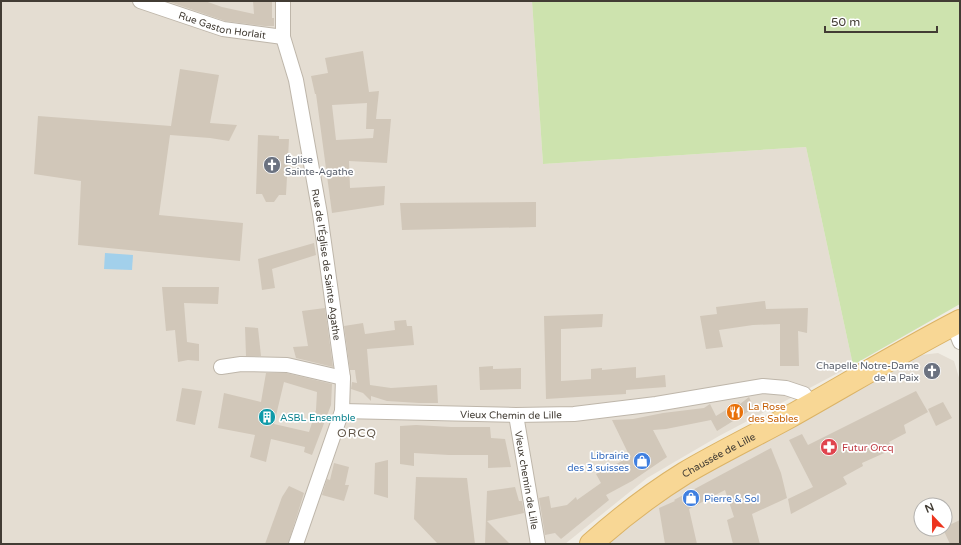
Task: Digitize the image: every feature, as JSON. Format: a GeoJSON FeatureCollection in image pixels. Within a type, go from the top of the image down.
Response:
{"type":"FeatureCollection","features":[{"type":"Feature","properties":{"kind":"main road","name":"Chaussée de Lille"},"geometry":{"type":"LineString","coordinates":[[591,544],[631,510],[655,492],[685,473],[811,404],[958,329]]}},
{"type":"Feature","properties":{"kind":"street","name":"Rue Gaston Horlait"},"geometry":{"type":"LineString","coordinates":[[140,1],[223,29],[283,37]]}},
{"type":"Feature","properties":{"kind":"street","name":"Rue de l'Église de Sainte Agathe"},"geometry":{"type":"LineString","coordinates":[[283,1],[283,37],[296,80],[319,207],[343,378],[342,411]]}},
{"type":"Feature","properties":{"kind":"street"},"geometry":{"type":"LineString","coordinates":[[221,367],[241,364],[287,365],[343,378]]}},
{"type":"Feature","properties":{"kind":"street","name":"Vieux Chemin de Lille"},"geometry":{"type":"LineString","coordinates":[[342,411],[516,415],[574,414],[634,407],[763,386],[786,388],[804,394],[811,404]]}},
{"type":"Feature","properties":{"kind":"street"},"geometry":{"type":"LineString","coordinates":[[296,544],[342,411]]}},
{"type":"Feature","properties":{"kind":"street","name":"Vieux chemin de Lille"},"geometry":{"type":"LineString","coordinates":[[516,415],[538,544]]}},
{"type":"Feature","properties":{"kind":"shaded area"},"geometry":{"type":"Polygon","coordinates":[[[1,1],[532,1],[543,164],[806,147],[853,365],[719,436],[647,478],[565,544],[1,544],[1,1]]]}},
{"type":"Feature","properties":{"kind":"shaded area"},"geometry":{"type":"Polygon","coordinates":[[[938,353],[954,361],[960,381],[960,544],[606,544],[627,525],[684,486],[921,355],[938,353]]]}},
{"type":"Feature","properties":{"kind":"green space"},"geometry":{"type":"Polygon","coordinates":[[[532,1],[960,1],[960,304],[853,365],[806,147],[543,164],[532,1]]]}},
{"type":"Feature","properties":{"kind":"water"},"geometry":{"type":"Polygon","coordinates":[[[105,253],[133,255],[132,270],[104,269],[105,253]]]}},
{"type":"Feature","properties":{"kind":"building"},"geometry":{"type":"Polygon","coordinates":[[[167,1],[205,1],[222,7],[254,14],[253,1],[272,1],[272,18],[274,18],[274,26],[225,21],[167,1]]]}},
{"type":"Feature","properties":{"kind":"building"},"geometry":{"type":"Polygon","coordinates":[[[363,51],[369,92],[379,91],[376,119],[391,119],[387,163],[349,161],[350,188],[385,186],[384,205],[332,213],[316,94],[311,76],[328,73],[325,58],[363,51]],[[367,103],[332,105],[336,140],[373,138],[374,129],[366,129],[367,103]]]}},
{"type":"Feature","properties":{"kind":"building"},"geometry":{"type":"Polygon","coordinates":[[[180,69],[219,75],[210,123],[237,125],[229,141],[170,135],[159,215],[243,223],[240,261],[78,245],[81,181],[34,174],[38,116],[171,126],[180,69]]]}},
{"type":"Feature","properties":{"kind":"building","name":"Église Sainte-Agathe"},"geometry":{"type":"Polygon","coordinates":[[[258,135],[279,136],[279,139],[289,139],[286,195],[279,195],[274,202],[266,202],[262,194],[256,194],[258,135]]]}},
{"type":"Feature","properties":{"kind":"building"},"geometry":{"type":"Polygon","coordinates":[[[536,202],[536,227],[402,230],[400,203],[536,202]]]}},
{"type":"Feature","properties":{"kind":"building"},"geometry":{"type":"Polygon","coordinates":[[[314,243],[316,255],[272,269],[275,288],[262,290],[258,259],[314,243]]]}},
{"type":"Feature","properties":{"kind":"building"},"geometry":{"type":"Polygon","coordinates":[[[162,287],[219,287],[218,304],[184,303],[187,342],[199,344],[199,361],[188,360],[178,362],[175,330],[166,331],[162,287]]]}},
{"type":"Feature","properties":{"kind":"building"},"geometry":{"type":"Polygon","coordinates":[[[765,301],[766,309],[808,308],[807,333],[798,331],[799,366],[780,366],[780,324],[753,325],[719,330],[723,347],[706,349],[700,316],[717,314],[716,307],[765,301]]]}},
{"type":"Feature","properties":{"kind":"building"},"geometry":{"type":"Polygon","coordinates":[[[325,308],[333,367],[296,358],[293,347],[308,346],[302,311],[325,308]]]}},
{"type":"Feature","properties":{"kind":"building"},"geometry":{"type":"Polygon","coordinates":[[[603,314],[602,327],[561,329],[561,381],[591,379],[591,369],[602,368],[602,370],[636,367],[636,378],[665,375],[666,387],[626,390],[626,394],[546,399],[544,316],[603,314]]]}},
{"type":"Feature","properties":{"kind":"building"},"geometry":{"type":"Polygon","coordinates":[[[406,320],[407,326],[412,326],[414,345],[367,349],[370,385],[391,388],[437,385],[438,403],[387,401],[371,396],[371,401],[363,393],[351,389],[352,382],[357,383],[355,370],[350,370],[344,326],[363,323],[365,334],[395,330],[394,321],[406,320]]]}},
{"type":"Feature","properties":{"kind":"building"},"geometry":{"type":"Polygon","coordinates":[[[245,327],[258,328],[261,356],[246,356],[245,327]]]}},
{"type":"Feature","properties":{"kind":"building"},"geometry":{"type":"Polygon","coordinates":[[[493,366],[493,369],[521,368],[521,389],[480,390],[479,367],[493,366]]]}},
{"type":"Feature","properties":{"kind":"building","name":"ASBL Ensemble"},"geometry":{"type":"Polygon","coordinates":[[[266,373],[286,373],[332,384],[331,405],[312,455],[304,452],[305,447],[271,439],[266,462],[250,457],[255,435],[218,428],[224,393],[261,402],[266,373]],[[284,382],[274,424],[309,432],[316,410],[317,392],[284,382]]]}},
{"type":"Feature","properties":{"kind":"building"},"geometry":{"type":"Polygon","coordinates":[[[182,388],[202,391],[195,425],[176,421],[182,388]]]}},
{"type":"Feature","properties":{"kind":"building"},"geometry":{"type":"Polygon","coordinates":[[[916,391],[928,412],[904,425],[906,433],[889,442],[892,447],[890,448],[891,450],[862,463],[863,466],[843,477],[847,484],[791,514],[788,499],[813,487],[789,440],[802,434],[808,445],[916,391]]]}},
{"type":"Feature","properties":{"kind":"building"},"geometry":{"type":"Polygon","coordinates":[[[749,397],[754,408],[717,431],[711,420],[666,429],[653,430],[667,457],[632,481],[606,495],[609,500],[561,539],[555,533],[545,535],[539,498],[549,496],[551,508],[567,505],[576,497],[577,500],[601,483],[596,474],[630,457],[612,420],[633,419],[663,413],[704,408],[710,404],[716,416],[739,402],[740,404],[749,397]]]}},
{"type":"Feature","properties":{"kind":"building"},"geometry":{"type":"Polygon","coordinates":[[[943,402],[952,418],[936,426],[928,409],[943,402]]]}},
{"type":"Feature","properties":{"kind":"building"},"geometry":{"type":"Polygon","coordinates":[[[400,426],[490,427],[491,438],[505,439],[511,467],[488,468],[488,455],[414,453],[414,466],[400,464],[400,426]]]}},
{"type":"Feature","properties":{"kind":"building"},"geometry":{"type":"Polygon","coordinates":[[[771,448],[781,473],[787,498],[752,514],[760,544],[733,544],[727,520],[734,517],[725,490],[689,509],[697,544],[665,544],[659,508],[675,501],[674,500],[771,448]]]}},
{"type":"Feature","properties":{"kind":"building"},"geometry":{"type":"Polygon","coordinates":[[[388,460],[388,498],[374,494],[375,463],[388,460]]]}},
{"type":"Feature","properties":{"kind":"building"},"geometry":{"type":"Polygon","coordinates":[[[334,463],[349,467],[345,485],[349,485],[344,501],[322,495],[327,479],[330,480],[334,463]]]}},
{"type":"Feature","properties":{"kind":"building"},"geometry":{"type":"Polygon","coordinates":[[[416,477],[467,478],[475,544],[438,544],[414,519],[416,477]]]}},
{"type":"Feature","properties":{"kind":"building"},"geometry":{"type":"Polygon","coordinates":[[[289,486],[304,493],[288,544],[265,544],[282,497],[289,486]]]}},
{"type":"Feature","properties":{"kind":"building"},"geometry":{"type":"Polygon","coordinates":[[[515,487],[519,501],[522,501],[524,513],[487,521],[510,544],[485,544],[487,491],[515,487]]]}},
{"type":"Feature","properties":{"kind":"building"},"geometry":{"type":"Polygon","coordinates":[[[960,520],[960,544],[950,544],[947,537],[953,537],[953,523],[960,520]]]}},
{"type":"Feature","properties":{"kind":"place","name":"Église Sainte-Agathe"},"geometry":{"type":"Point","coordinates":[272,165]}},
{"type":"Feature","properties":{"kind":"place","name":"Chapelle Notre-Dame de la Paix"},"geometry":{"type":"Point","coordinates":[932,371]}},
{"type":"Feature","properties":{"kind":"place","name":"La Rose des Sables"},"geometry":{"type":"Point","coordinates":[735,412]}},
{"type":"Feature","properties":{"kind":"place","name":"ASBL Ensemble"},"geometry":{"type":"Point","coordinates":[267,417]}},
{"type":"Feature","properties":{"kind":"place","name":"Futur Orcq"},"geometry":{"type":"Point","coordinates":[829,447]}},
{"type":"Feature","properties":{"kind":"place","name":"Librairie des 3 suisses"},"geometry":{"type":"Point","coordinates":[642,461]}},
{"type":"Feature","properties":{"kind":"place","name":"Pierre & Sol"},"geometry":{"type":"Point","coordinates":[691,498]}},
{"type":"Feature","properties":{"kind":"district","name":"ORCQ"},"geometry":{"type":"Point","coordinates":[357,433]}}]}
